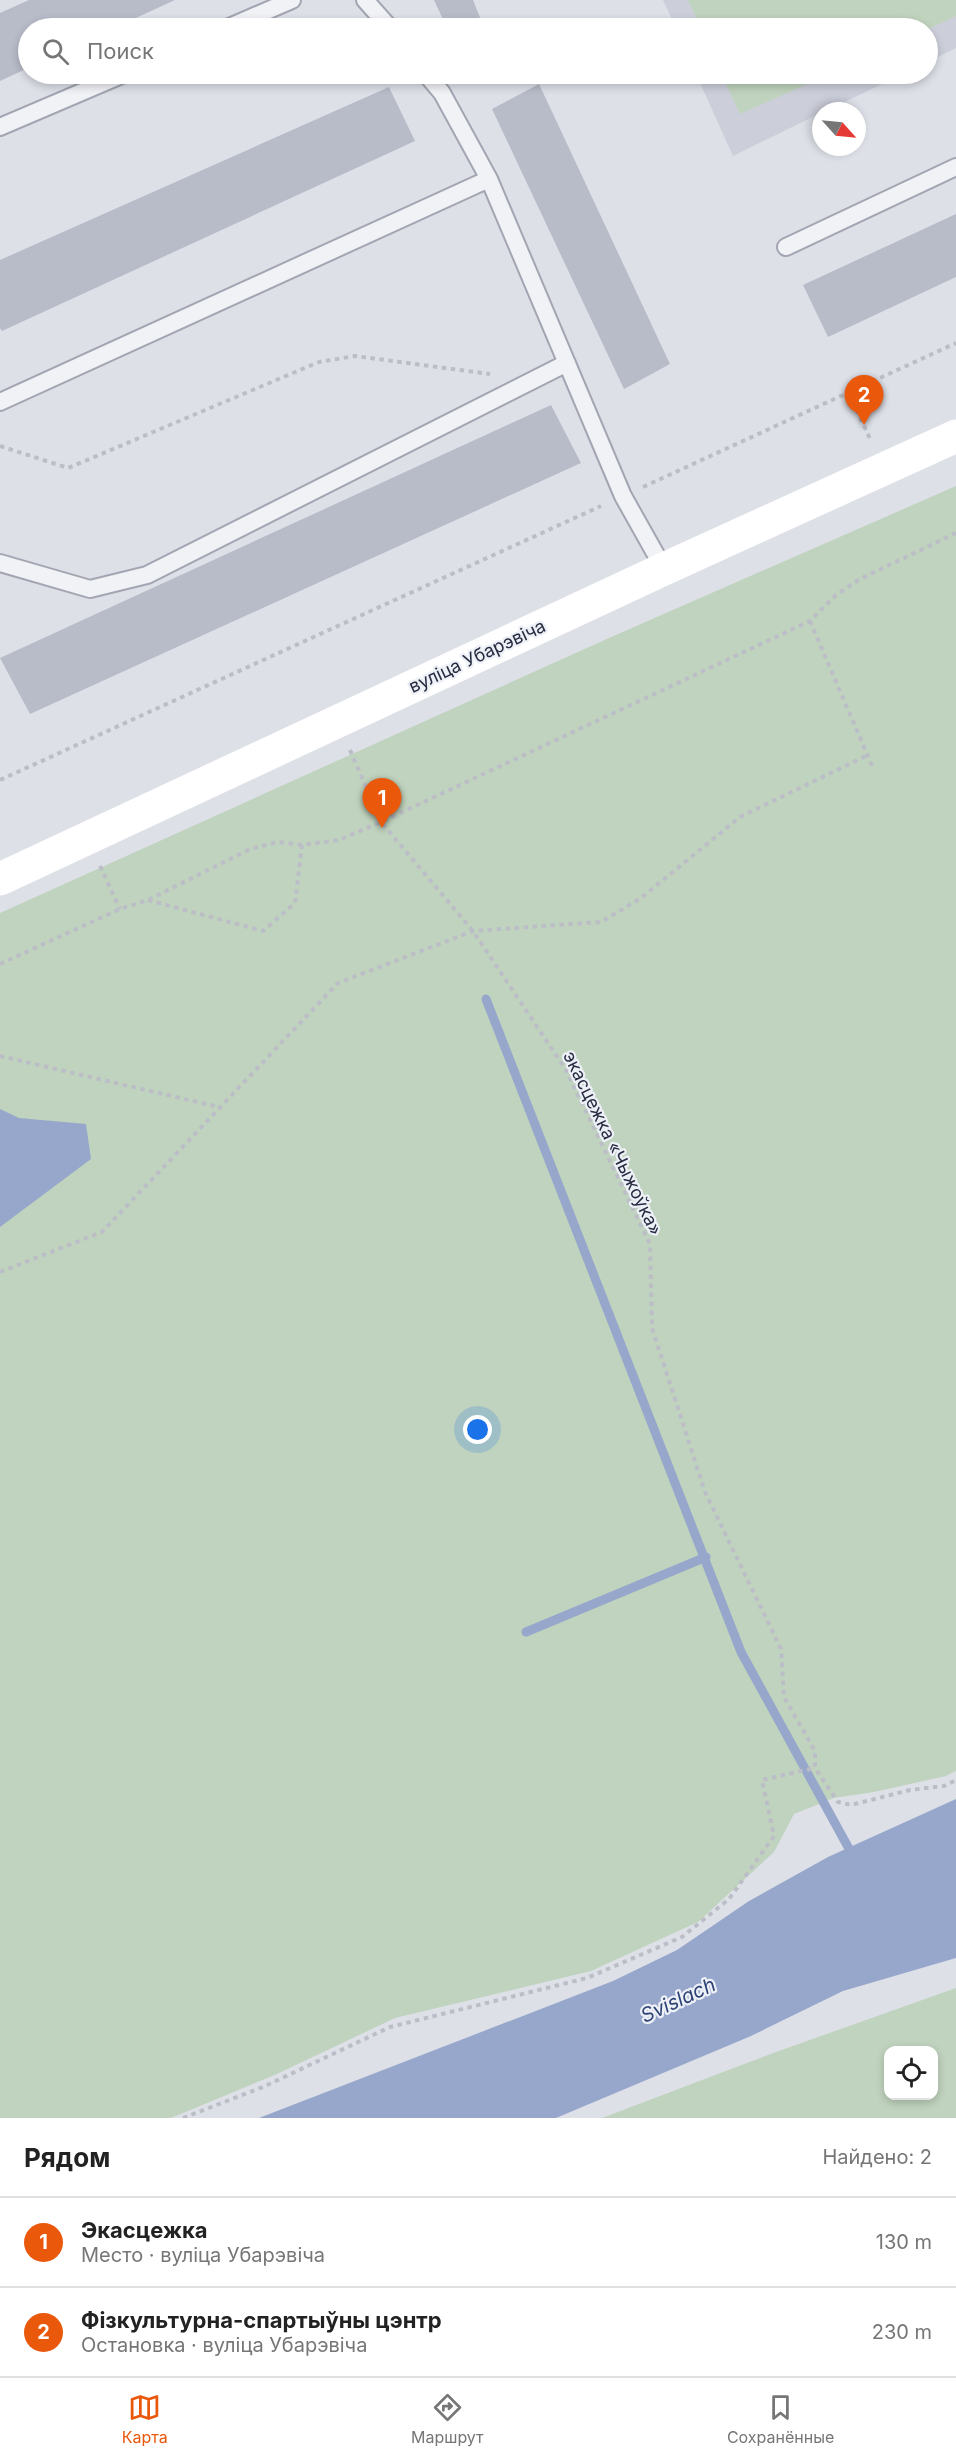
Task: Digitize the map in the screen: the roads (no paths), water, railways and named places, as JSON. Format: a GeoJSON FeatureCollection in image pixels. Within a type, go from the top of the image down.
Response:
{"type":"FeatureCollection","features":[{"type":"Feature","properties":{"kind":"main road","name":"вуліца Убарэвіча"},"geometry":{"type":"LineString","coordinates":[[0,879],[663,569],[956,436]]}},
{"type":"Feature","properties":{"kind":"lane"},"geometry":{"type":"LineString","coordinates":[[250,18],[292,0]]}},
{"type":"Feature","properties":{"kind":"lane"},"geometry":{"type":"LineString","coordinates":[[365,0],[381,18]]}},
{"type":"Feature","properties":{"kind":"lane"},"geometry":{"type":"LineString","coordinates":[[0,128],[101,84]]}},
{"type":"Feature","properties":{"kind":"lane"},"geometry":{"type":"LineString","coordinates":[[434,84],[442,93],[489,179],[623,496],[663,569]]}},
{"type":"Feature","properties":{"kind":"lane"},"geometry":{"type":"LineString","coordinates":[[786,247],[956,167]]}},
{"type":"Feature","properties":{"kind":"lane"},"geometry":{"type":"LineString","coordinates":[[0,402],[489,179]]}},
{"type":"Feature","properties":{"kind":"lane"},"geometry":{"type":"LineString","coordinates":[[0,563],[90,589],[147,575],[567,363]]}},
{"type":"Feature","properties":{"kind":"water"},"geometry":{"type":"Polygon","coordinates":[[[0,1109],[19,1118],[86,1124],[91,1159],[0,1227],[0,1109]]]}},
{"type":"Feature","properties":{"kind":"water","name":"Svislach"},"geometry":{"type":"Polygon","coordinates":[[[956,1799],[956,1958],[843,1991],[751,2036],[556,2118],[259,2118],[613,1981],[677,1950],[749,1901],[828,1857],[956,1799]]]}},
{"type":"Feature","properties":{"kind":"waterway"},"geometry":{"type":"LineString","coordinates":[[486,999],[741,1652],[853,1856]]}},
{"type":"Feature","properties":{"kind":"waterway"},"geometry":{"type":"LineString","coordinates":[[526,1632],[706,1557]]}},
{"type":"Feature","properties":{"kind":"place","name":"Фізкультурна-спартыўны цэнтр"},"geometry":{"type":"Point","coordinates":[864,425]}},
{"type":"Feature","properties":{"kind":"place","name":"Экасцежка"},"geometry":{"type":"Point","coordinates":[382,828]}}]}
